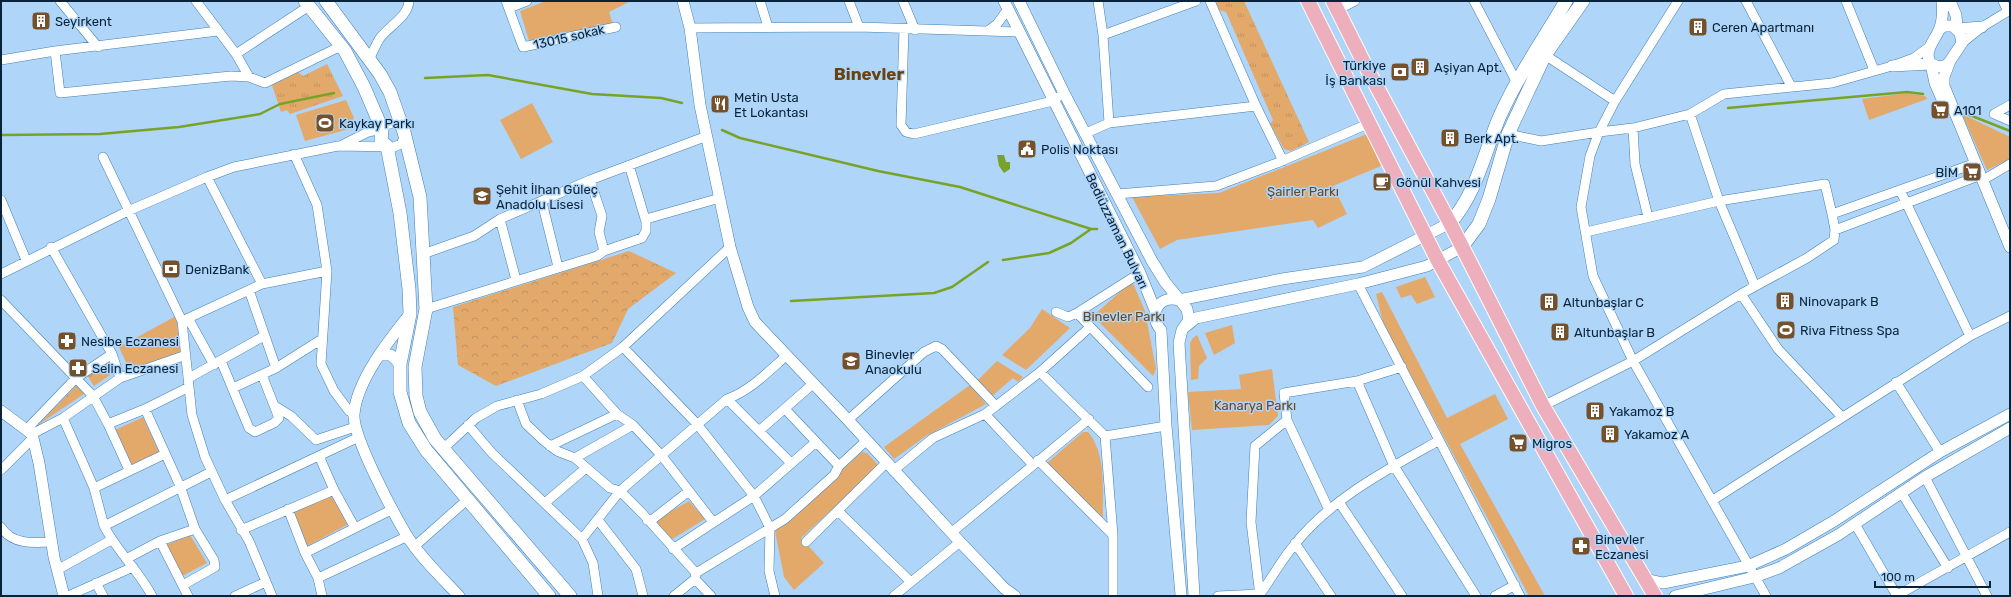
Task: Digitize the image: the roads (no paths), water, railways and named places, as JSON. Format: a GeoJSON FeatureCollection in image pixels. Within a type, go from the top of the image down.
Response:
{"type":"FeatureCollection","features":[{"type":"Feature","properties":{"kind":"main road"},"geometry":{"type":"LineString","coordinates":[[326,1],[370,58],[390,92],[403,132],[420,197],[426,308],[415,367],[416,396],[420,412],[435,439],[443,449],[570,596]]}},
{"type":"Feature","properties":{"kind":"main road"},"geometry":{"type":"LineString","coordinates":[[1308,1],[1427,236],[1438,261],[1626,596]]}},
{"type":"Feature","properties":{"kind":"main road"},"geometry":{"type":"LineString","coordinates":[[1450,224],[1464,205],[1499,118],[1516,81],[1566,1]]}},
{"type":"Feature","properties":{"kind":"main road"},"geometry":{"type":"LineString","coordinates":[[1462,247],[1474,230],[1489,199],[1508,134],[1545,55],[1583,1]]}},
{"type":"Feature","properties":{"kind":"main road"},"geometry":{"type":"LineString","coordinates":[[307,3],[341,46],[364,87],[382,129],[380,137],[387,146],[400,214],[409,289],[410,314],[400,364],[400,392],[409,422],[426,450],[549,596]]}},
{"type":"Feature","properties":{"kind":"main road"},"geometry":{"type":"LineString","coordinates":[[1335,5],[1364,63],[1437,198],[1543,406],[1655,596]]}},
{"type":"Feature","properties":{"kind":"main road"},"geometry":{"type":"LineString","coordinates":[[1437,198],[1450,208],[1458,208],[1464,205]]}},
{"type":"Feature","properties":{"kind":"main road"},"geometry":{"type":"LineString","coordinates":[[1471,264],[1474,230]]}},
{"type":"Feature","properties":{"kind":"street"},"geometry":{"type":"LineString","coordinates":[[60,1],[98,46]]}},
{"type":"Feature","properties":{"kind":"street"},"geometry":{"type":"LineString","coordinates":[[196,1],[236,54],[249,78]]}},
{"type":"Feature","properties":{"kind":"street"},"geometry":{"type":"LineString","coordinates":[[370,58],[380,39],[407,8],[409,1]]}},
{"type":"Feature","properties":{"kind":"street"},"geometry":{"type":"LineString","coordinates":[[507,4],[527,1]]}},
{"type":"Feature","properties":{"kind":"street"},"geometry":{"type":"LineString","coordinates":[[683,1],[690,28],[697,87],[730,247],[751,314],[762,330],[867,440],[889,467],[1005,589],[1015,596]]}},
{"type":"Feature","properties":{"kind":"street"},"geometry":{"type":"LineString","coordinates":[[760,1],[768,27]]}},
{"type":"Feature","properties":{"kind":"street"},"geometry":{"type":"LineString","coordinates":[[849,1],[859,27]]}},
{"type":"Feature","properties":{"kind":"street"},"geometry":{"type":"LineString","coordinates":[[903,1],[915,30]]}},
{"type":"Feature","properties":{"kind":"street","name":"Bediüzzaman Bulvarı"},"geometry":{"type":"LineString","coordinates":[[1019,1],[1064,93],[1152,261],[1179,300]]}},
{"type":"Feature","properties":{"kind":"street"},"geometry":{"type":"LineString","coordinates":[[1098,1],[1103,35],[1109,123]]}},
{"type":"Feature","properties":{"kind":"street"},"geometry":{"type":"LineString","coordinates":[[1103,35],[1196,1]]}},
{"type":"Feature","properties":{"kind":"street"},"geometry":{"type":"LineString","coordinates":[[1210,1],[1256,106],[1283,161]]}},
{"type":"Feature","properties":{"kind":"street"},"geometry":{"type":"LineString","coordinates":[[1335,5],[1355,1]]}},
{"type":"Feature","properties":{"kind":"street"},"geometry":{"type":"LineString","coordinates":[[1474,1],[1516,81]]}},
{"type":"Feature","properties":{"kind":"street"},"geometry":{"type":"LineString","coordinates":[[1678,1],[1615,100],[1599,132],[1590,156],[1581,207],[1593,276],[1633,361],[1766,596]]}},
{"type":"Feature","properties":{"kind":"street"},"geometry":{"type":"LineString","coordinates":[[1746,1],[1791,86]]}},
{"type":"Feature","properties":{"kind":"street"},"geometry":{"type":"LineString","coordinates":[[1846,1],[1874,70]]}},
{"type":"Feature","properties":{"kind":"street"},"geometry":{"type":"LineString","coordinates":[[1942,1],[1943,10],[1939,30],[1929,47],[1927,58],[1931,64],[1935,83],[1948,115],[1976,163]]}},
{"type":"Feature","properties":{"kind":"street"},"geometry":{"type":"LineString","coordinates":[[1950,1],[1956,16],[1962,43]]}},
{"type":"Feature","properties":{"kind":"street"},"geometry":{"type":"LineString","coordinates":[[2003,1],[2009,11],[1982,27],[1962,43],[1950,61],[1944,78],[1944,86],[2010,247]]}},
{"type":"Feature","properties":{"kind":"street"},"geometry":{"type":"LineString","coordinates":[[236,54],[307,3]]}},
{"type":"Feature","properties":{"kind":"street","name":"13015 sokak"},"geometry":{"type":"LineString","coordinates":[[507,4],[523,47],[616,27]]}},
{"type":"Feature","properties":{"kind":"street"},"geometry":{"type":"LineString","coordinates":[[989,30],[997,24],[1006,5]]}},
{"type":"Feature","properties":{"kind":"street","name":"Bediüzzaman Bulvarı"},"geometry":{"type":"LineString","coordinates":[[1006,5],[1140,273],[1155,310]]}},
{"type":"Feature","properties":{"kind":"street"},"geometry":{"type":"LineString","coordinates":[[1939,30],[1948,26],[1958,29],[1982,27]]}},
{"type":"Feature","properties":{"kind":"street"},"geometry":{"type":"LineString","coordinates":[[690,28],[859,27],[915,30],[989,30],[1020,32]]}},
{"type":"Feature","properties":{"kind":"street"},"geometry":{"type":"LineString","coordinates":[[904,29],[901,125],[910,134],[1053,101],[1064,93]]}},
{"type":"Feature","properties":{"kind":"street"},"geometry":{"type":"LineString","coordinates":[[2,57],[218,31]]}},
{"type":"Feature","properties":{"kind":"street"},"geometry":{"type":"LineString","coordinates":[[55,50],[60,94],[231,76],[249,78],[265,83],[341,46]]}},
{"type":"Feature","properties":{"kind":"street"},"geometry":{"type":"LineString","coordinates":[[1508,134],[1541,141],[1633,128],[1690,114],[1724,94],[1832,83],[1892,66],[1914,58],[1929,47]]}},
{"type":"Feature","properties":{"kind":"street"},"geometry":{"type":"LineString","coordinates":[[1545,55],[1615,100]]}},
{"type":"Feature","properties":{"kind":"street"},"geometry":{"type":"LineString","coordinates":[[1892,66],[1931,64],[1938,67],[1943,67],[1950,61]]}},
{"type":"Feature","properties":{"kind":"street"},"geometry":{"type":"LineString","coordinates":[[2010,105],[1994,114],[2010,121]]}},
{"type":"Feature","properties":{"kind":"street"},"geometry":{"type":"LineString","coordinates":[[1086,134],[1109,123],[1256,106]]}},
{"type":"Feature","properties":{"kind":"street"},"geometry":{"type":"LineString","coordinates":[[1690,114],[1719,201],[1755,286]]}},
{"type":"Feature","properties":{"kind":"street"},"geometry":{"type":"LineString","coordinates":[[1,274],[26,260],[128,211],[234,167],[338,146],[398,146],[403,132],[392,123],[382,129],[368,132],[338,146]]}},
{"type":"Feature","properties":{"kind":"street"},"geometry":{"type":"LineString","coordinates":[[1117,194],[1216,186],[1283,161],[1370,123]]}},
{"type":"Feature","properties":{"kind":"street"},"geometry":{"type":"LineString","coordinates":[[1633,128],[1635,164],[1648,217]]}},
{"type":"Feature","properties":{"kind":"street"},"geometry":{"type":"LineString","coordinates":[[424,254],[474,236],[500,219],[590,180],[707,136]]}},
{"type":"Feature","properties":{"kind":"street"},"geometry":{"type":"LineString","coordinates":[[294,154],[317,205],[327,271],[322,339],[322,364],[334,391],[349,411],[354,414]]}},
{"type":"Feature","properties":{"kind":"street"},"geometry":{"type":"LineString","coordinates":[[103,157],[128,211],[185,319],[233,388],[249,428],[255,432],[274,423],[279,418],[262,375]]}},
{"type":"Feature","properties":{"kind":"street"},"geometry":{"type":"LineString","coordinates":[[1832,214],[1976,163]]}},
{"type":"Feature","properties":{"kind":"street"},"geometry":{"type":"LineString","coordinates":[[1835,230],[1906,203],[1982,178],[2010,164]]}},
{"type":"Feature","properties":{"kind":"street"},"geometry":{"type":"LineString","coordinates":[[426,308],[597,256],[604,251],[645,236],[647,229],[646,219],[629,165]]}},
{"type":"Feature","properties":{"kind":"street"},"geometry":{"type":"LineString","coordinates":[[207,177],[262,284]]}},
{"type":"Feature","properties":{"kind":"street"},"geometry":{"type":"LineString","coordinates":[[590,180],[602,216],[599,232],[604,251]]}},
{"type":"Feature","properties":{"kind":"street"},"geometry":{"type":"LineString","coordinates":[[1543,406],[1633,361],[1741,294],[1807,258],[1834,240],[1835,230],[1825,184],[1719,201],[1586,232]]}},
{"type":"Feature","properties":{"kind":"street"},"geometry":{"type":"LineString","coordinates":[[1900,190],[1970,336]]}},
{"type":"Feature","properties":{"kind":"street"},"geometry":{"type":"LineString","coordinates":[[646,219],[720,198]]}},
{"type":"Feature","properties":{"kind":"street"},"geometry":{"type":"LineString","coordinates":[[1,200],[26,260]]}},
{"type":"Feature","properties":{"kind":"street"},"geometry":{"type":"LineString","coordinates":[[542,202],[558,267]]}},
{"type":"Feature","properties":{"kind":"street"},"geometry":{"type":"LineString","coordinates":[[500,219],[516,280]]}},
{"type":"Feature","properties":{"kind":"street"},"geometry":{"type":"LineString","coordinates":[[1179,300],[1184,304],[1189,314],[1180,343],[1195,595],[1188,592],[1181,595],[1166,426],[1161,330],[1155,321],[1155,310],[1167,299],[1179,300],[1363,266],[1450,224]]}},
{"type":"Feature","properties":{"kind":"street"},"geometry":{"type":"LineString","coordinates":[[443,449],[476,418],[497,406],[541,394],[583,376],[623,347],[730,247]]}},
{"type":"Feature","properties":{"kind":"street"},"geometry":{"type":"LineString","coordinates":[[1161,330],[1170,334],[1184,328],[1196,318],[1358,284],[1427,266],[1462,247]]}},
{"type":"Feature","properties":{"kind":"street"},"geometry":{"type":"LineString","coordinates":[[51,248],[112,354],[120,378]]}},
{"type":"Feature","properties":{"kind":"street"},"geometry":{"type":"LineString","coordinates":[[185,319],[262,284],[327,271]]}},
{"type":"Feature","properties":{"kind":"street"},"geometry":{"type":"LineString","coordinates":[[1056,312],[1068,317],[1077,313],[1140,273]]}},
{"type":"Feature","properties":{"kind":"street"},"geometry":{"type":"LineString","coordinates":[[1358,284],[1402,367],[1438,441],[1520,596]]}},
{"type":"Feature","properties":{"kind":"street"},"geometry":{"type":"LineString","coordinates":[[249,290],[276,368]]}},
{"type":"Feature","properties":{"kind":"street"},"geometry":{"type":"LineString","coordinates":[[1741,294],[1778,349],[1842,417]]}},
{"type":"Feature","properties":{"kind":"street"},"geometry":{"type":"LineString","coordinates":[[1,300],[93,396],[108,424],[129,470]]}},
{"type":"Feature","properties":{"kind":"street"},"geometry":{"type":"LineString","coordinates":[[1077,313],[1148,386]]}},
{"type":"Feature","properties":{"kind":"street"},"geometry":{"type":"LineString","coordinates":[[410,314],[384,346],[358,393],[354,414],[357,432],[393,509],[408,536],[459,596]]}},
{"type":"Feature","properties":{"kind":"street"},"geometry":{"type":"LineString","coordinates":[[1713,500],[1970,336],[2010,316]]}},
{"type":"Feature","properties":{"kind":"street"},"geometry":{"type":"LineString","coordinates":[[185,319],[186,355],[192,415],[211,472],[249,542],[272,596]]}},
{"type":"Feature","properties":{"kind":"street"},"geometry":{"type":"LineString","coordinates":[[806,542],[838,511],[889,467],[933,438],[985,414],[1040,372],[1090,327]]}},
{"type":"Feature","properties":{"kind":"street"},"geometry":{"type":"LineString","coordinates":[[108,424],[145,409],[189,383],[217,363],[264,336]]}},
{"type":"Feature","properties":{"kind":"street"},"geometry":{"type":"LineString","coordinates":[[233,388],[276,368],[322,339]]}},
{"type":"Feature","properties":{"kind":"street"},"geometry":{"type":"LineString","coordinates":[[848,420],[932,346],[942,349],[996,406]]}},
{"type":"Feature","properties":{"kind":"street"},"geometry":{"type":"LineString","coordinates":[[623,347],[697,424],[754,496],[770,528],[769,571],[775,596]]}},
{"type":"Feature","properties":{"kind":"street"},"geometry":{"type":"LineString","coordinates":[[1,470],[76,378],[112,354]]}},
{"type":"Feature","properties":{"kind":"street"},"geometry":{"type":"LineString","coordinates":[[30,435],[63,418],[120,378],[186,355]]}},
{"type":"Feature","properties":{"kind":"street"},"geometry":{"type":"LineString","coordinates":[[380,355],[391,356],[400,364]]}},
{"type":"Feature","properties":{"kind":"street"},"geometry":{"type":"LineString","coordinates":[[582,539],[620,491],[727,399],[746,389],[786,356]]}},
{"type":"Feature","properties":{"kind":"street"},"geometry":{"type":"LineString","coordinates":[[1329,510],[1287,420],[1284,393],[1357,381],[1402,367]]}},
{"type":"Feature","properties":{"kind":"street"},"geometry":{"type":"LineString","coordinates":[[1040,372],[1089,419],[1104,436],[1113,535],[1113,596]]}},
{"type":"Feature","properties":{"kind":"street"},"geometry":{"type":"LineString","coordinates":[[583,376],[617,414],[633,425],[662,456],[713,522]]}},
{"type":"Feature","properties":{"kind":"street"},"geometry":{"type":"LineString","coordinates":[[1357,381],[1394,466],[1476,596]]}},
{"type":"Feature","properties":{"kind":"street"},"geometry":{"type":"LineString","coordinates":[[1896,382],[1940,452]]}},
{"type":"Feature","properties":{"kind":"street"},"geometry":{"type":"LineString","coordinates":[[760,430],[814,383]]}},
{"type":"Feature","properties":{"kind":"street"},"geometry":{"type":"LineString","coordinates":[[727,399],[760,430],[791,463]]}},
{"type":"Feature","properties":{"kind":"street"},"geometry":{"type":"LineString","coordinates":[[517,400],[526,424],[557,451],[575,458],[610,488],[620,491],[673,549],[711,596]]}},
{"type":"Feature","properties":{"kind":"street"},"geometry":{"type":"LineString","coordinates":[[275,406],[291,416],[316,440],[357,432]]}},
{"type":"Feature","properties":{"kind":"street"},"geometry":{"type":"LineString","coordinates":[[145,409],[180,486],[195,529],[214,560],[215,567],[183,585]]}},
{"type":"Feature","properties":{"kind":"street"},"geometry":{"type":"LineString","coordinates":[[785,409],[839,466]]}},
{"type":"Feature","properties":{"kind":"street"},"geometry":{"type":"LineString","coordinates":[[1,411],[30,435],[44,489],[57,570],[64,596]]}},
{"type":"Feature","properties":{"kind":"street"},"geometry":{"type":"LineString","coordinates":[[550,446],[617,414]]}},
{"type":"Feature","properties":{"kind":"street"},"geometry":{"type":"LineString","coordinates":[[985,414],[1113,535]]}},
{"type":"Feature","properties":{"kind":"street"},"geometry":{"type":"LineString","coordinates":[[1644,579],[1663,583],[1748,566],[1792,545],[1940,452],[2010,414]]}},
{"type":"Feature","properties":{"kind":"street"},"geometry":{"type":"LineString","coordinates":[[63,418],[94,488],[104,526],[111,540],[133,567],[152,596]]}},
{"type":"Feature","properties":{"kind":"street"},"geometry":{"type":"LineString","coordinates":[[951,532],[1089,419]]}},
{"type":"Feature","properties":{"kind":"street"},"geometry":{"type":"LineString","coordinates":[[1260,595],[1251,522],[1255,446],[1287,420]]}},
{"type":"Feature","properties":{"kind":"street"},"geometry":{"type":"LineString","coordinates":[[468,425],[503,463],[546,502],[582,539],[593,563],[598,596]]}},
{"type":"Feature","properties":{"kind":"street"},"geometry":{"type":"LineString","coordinates":[[575,458],[633,425]]}},
{"type":"Feature","properties":{"kind":"street"},"geometry":{"type":"LineString","coordinates":[[1104,436],[1166,426]]}},
{"type":"Feature","properties":{"kind":"street"},"geometry":{"type":"LineString","coordinates":[[1675,596],[1754,577],[1779,568],[1817,548],[1925,477],[2010,428]]}},
{"type":"Feature","properties":{"kind":"street"},"geometry":{"type":"LineString","coordinates":[[225,500],[319,456],[357,432]]}},
{"type":"Feature","properties":{"kind":"street"},"geometry":{"type":"LineString","coordinates":[[674,596],[695,576],[785,519],[834,475],[839,466],[867,440]]}},
{"type":"Feature","properties":{"kind":"street"},"geometry":{"type":"LineString","coordinates":[[1260,595],[1295,543],[1329,510],[1394,466],[1438,441]]}},
{"type":"Feature","properties":{"kind":"street"},"geometry":{"type":"LineString","coordinates":[[673,549],[754,496],[816,442]]}},
{"type":"Feature","properties":{"kind":"street"},"geometry":{"type":"LineString","coordinates":[[94,488],[165,454]]}},
{"type":"Feature","properties":{"kind":"street"},"geometry":{"type":"LineString","coordinates":[[319,456],[334,490],[355,528]]}},
{"type":"Feature","properties":{"kind":"street"},"geometry":{"type":"LineString","coordinates":[[546,502],[586,468]]}},
{"type":"Feature","properties":{"kind":"street"},"geometry":{"type":"LineString","coordinates":[[104,526],[180,486],[211,472]]}},
{"type":"Feature","properties":{"kind":"street"},"geometry":{"type":"LineString","coordinates":[[1925,477],[1987,596]]}},
{"type":"Feature","properties":{"kind":"street"},"geometry":{"type":"LineString","coordinates":[[242,530],[334,490]]}},
{"type":"Feature","properties":{"kind":"street"},"geometry":{"type":"LineString","coordinates":[[647,520],[653,519],[689,491]]}},
{"type":"Feature","properties":{"kind":"street"},"geometry":{"type":"LineString","coordinates":[[1902,492],[1948,568]]}},
{"type":"Feature","properties":{"kind":"street"},"geometry":{"type":"LineString","coordinates":[[415,546],[468,499]]}},
{"type":"Feature","properties":{"kind":"street"},"geometry":{"type":"LineString","coordinates":[[1339,502],[1402,596]]}},
{"type":"Feature","properties":{"kind":"street"},"geometry":{"type":"LineString","coordinates":[[288,509],[305,552],[318,578],[322,596]]}},
{"type":"Feature","properties":{"kind":"street"},"geometry":{"type":"LineString","coordinates":[[305,552],[393,509]]}},
{"type":"Feature","properties":{"kind":"street"},"geometry":{"type":"LineString","coordinates":[[838,511],[911,582]]}},
{"type":"Feature","properties":{"kind":"street"},"geometry":{"type":"LineString","coordinates":[[598,520],[636,569],[643,596]]}},
{"type":"Feature","properties":{"kind":"street"},"geometry":{"type":"LineString","coordinates":[[1855,524],[1897,596],[2010,532]]}},
{"type":"Feature","properties":{"kind":"street"},"geometry":{"type":"LineString","coordinates":[[1,527],[4,532],[14,539],[31,544],[52,542]]}},
{"type":"Feature","properties":{"kind":"street"},"geometry":{"type":"LineString","coordinates":[[126,559],[160,541],[195,529]]}},
{"type":"Feature","properties":{"kind":"street"},"geometry":{"type":"LineString","coordinates":[[318,578],[408,536]]}},
{"type":"Feature","properties":{"kind":"street"},"geometry":{"type":"LineString","coordinates":[[57,570],[111,540]]}},
{"type":"Feature","properties":{"kind":"street"},"geometry":{"type":"LineString","coordinates":[[160,541],[188,596]]}},
{"type":"Feature","properties":{"kind":"street"},"geometry":{"type":"LineString","coordinates":[[894,596],[960,542]]}},
{"type":"Feature","properties":{"kind":"street"},"geometry":{"type":"LineString","coordinates":[[1295,543],[1331,596]]}},
{"type":"Feature","properties":{"kind":"street"},"geometry":{"type":"LineString","coordinates":[[968,551],[983,573],[1004,596]]}},
{"type":"Feature","properties":{"kind":"street"},"geometry":{"type":"LineString","coordinates":[[68,596],[133,567]]}},
{"type":"Feature","properties":{"kind":"street"},"geometry":{"type":"LineString","coordinates":[[235,596],[266,582]]}},
{"type":"Feature","properties":{"kind":"street"},"geometry":{"type":"LineString","coordinates":[[96,583],[103,596]]}},
{"type":"Feature","properties":{"kind":"street"},"geometry":{"type":"LineString","coordinates":[[1495,596],[1515,585]]}},
{"type":"Feature","properties":{"kind":"street"},"geometry":{"type":"LineString","coordinates":[[1218,596],[1260,595]]}},
{"type":"Feature","properties":{"kind":"waterway"},"geometry":{"type":"LineString","coordinates":[[425,78],[488,75],[592,94],[661,98],[682,103]]}},
{"type":"Feature","properties":{"kind":"waterway"},"geometry":{"type":"LineString","coordinates":[[1728,108],[1907,92],[1923,94]]}},
{"type":"Feature","properties":{"kind":"waterway"},"geometry":{"type":"LineString","coordinates":[[1,135],[100,134],[179,127],[260,114],[280,104],[334,93]]}},
{"type":"Feature","properties":{"kind":"waterway"},"geometry":{"type":"LineString","coordinates":[[1967,114],[2010,131]]}},
{"type":"Feature","properties":{"kind":"waterway"},"geometry":{"type":"LineString","coordinates":[[722,130],[740,138],[878,171],[960,187],[1091,229],[1097,229]]}},
{"type":"Feature","properties":{"kind":"waterway"},"geometry":{"type":"LineString","coordinates":[[1003,260],[1049,253],[1071,243],[1091,229]]}},
{"type":"Feature","properties":{"kind":"waterway"},"geometry":{"type":"LineString","coordinates":[[791,301],[934,293],[952,287],[988,262]]}},
{"type":"Feature","properties":{"kind":"place","name":"Seyirkent"},"geometry":{"type":"Point","coordinates":[41,21]}},
{"type":"Feature","properties":{"kind":"place","name":"Ceren Apartmanı"},"geometry":{"type":"Point","coordinates":[1698,27]}},
{"type":"Feature","properties":{"kind":"place","name":"Aşiyan Apt."},"geometry":{"type":"Point","coordinates":[1420,67]}},
{"type":"Feature","properties":{"kind":"place","name":"Türkiye İş Bankası"},"geometry":{"type":"Point","coordinates":[1400,72]}},
{"type":"Feature","properties":{"kind":"place","name":"Metin Usta Et Lokantası"},"geometry":{"type":"Point","coordinates":[720,104]}},
{"type":"Feature","properties":{"kind":"place","name":"A101"},"geometry":{"type":"Point","coordinates":[1940,110]}},
{"type":"Feature","properties":{"kind":"place","name":"Kaykay Parkı"},"geometry":{"type":"Point","coordinates":[325,123]}},
{"type":"Feature","properties":{"kind":"place","name":"Berk Apt."},"geometry":{"type":"Point","coordinates":[1450,138]}},
{"type":"Feature","properties":{"kind":"place","name":"Polis Noktası"},"geometry":{"type":"Point","coordinates":[1027,149]}},
{"type":"Feature","properties":{"kind":"place","name":"BİM"},"geometry":{"type":"Point","coordinates":[1972,172]}},
{"type":"Feature","properties":{"kind":"place","name":"Gönül Kahvesi"},"geometry":{"type":"Point","coordinates":[1382,182]}},
{"type":"Feature","properties":{"kind":"place","name":"Şehit İlhan Güleç Anadolu Lisesi"},"geometry":{"type":"Point","coordinates":[482,196]}},
{"type":"Feature","properties":{"kind":"place","name":"DenizBank"},"geometry":{"type":"Point","coordinates":[171,269]}},
{"type":"Feature","properties":{"kind":"place","name":"Ninovapark B"},"geometry":{"type":"Point","coordinates":[1785,301]}},
{"type":"Feature","properties":{"kind":"place","name":"Altunbaşlar C"},"geometry":{"type":"Point","coordinates":[1549,302]}},
{"type":"Feature","properties":{"kind":"place","name":"Riva Fitness Spa"},"geometry":{"type":"Point","coordinates":[1786,330]}},
{"type":"Feature","properties":{"kind":"place","name":"Altunbaşlar B"},"geometry":{"type":"Point","coordinates":[1560,332]}},
{"type":"Feature","properties":{"kind":"place","name":"Nesibe Eczanesi"},"geometry":{"type":"Point","coordinates":[67,341]}},
{"type":"Feature","properties":{"kind":"place","name":"Binevler Anaokulu"},"geometry":{"type":"Point","coordinates":[851,361]}},
{"type":"Feature","properties":{"kind":"place","name":"Selin Eczanesi"},"geometry":{"type":"Point","coordinates":[78,368]}},
{"type":"Feature","properties":{"kind":"place","name":"Yakamoz B"},"geometry":{"type":"Point","coordinates":[1595,411]}},
{"type":"Feature","properties":{"kind":"place","name":"Yakamoz A"},"geometry":{"type":"Point","coordinates":[1610,434]}},
{"type":"Feature","properties":{"kind":"place","name":"Migros"},"geometry":{"type":"Point","coordinates":[1518,443]}},
{"type":"Feature","properties":{"kind":"place","name":"Binevler Eczanesi"},"geometry":{"type":"Point","coordinates":[1581,546]}},
{"type":"Feature","properties":{"kind":"district","name":"Binevler"},"geometry":{"type":"Point","coordinates":[869,74]}},
{"type":"Feature","properties":{"kind":"park label","name":"Şairler Parkı"},"geometry":{"type":"Point","coordinates":[1303,191]}},
{"type":"Feature","properties":{"kind":"park label","name":"Binevler Parkı"},"geometry":{"type":"Point","coordinates":[1124,316]}},
{"type":"Feature","properties":{"kind":"park label","name":"Kanarya Parkı"},"geometry":{"type":"Point","coordinates":[1255,405]}}]}
